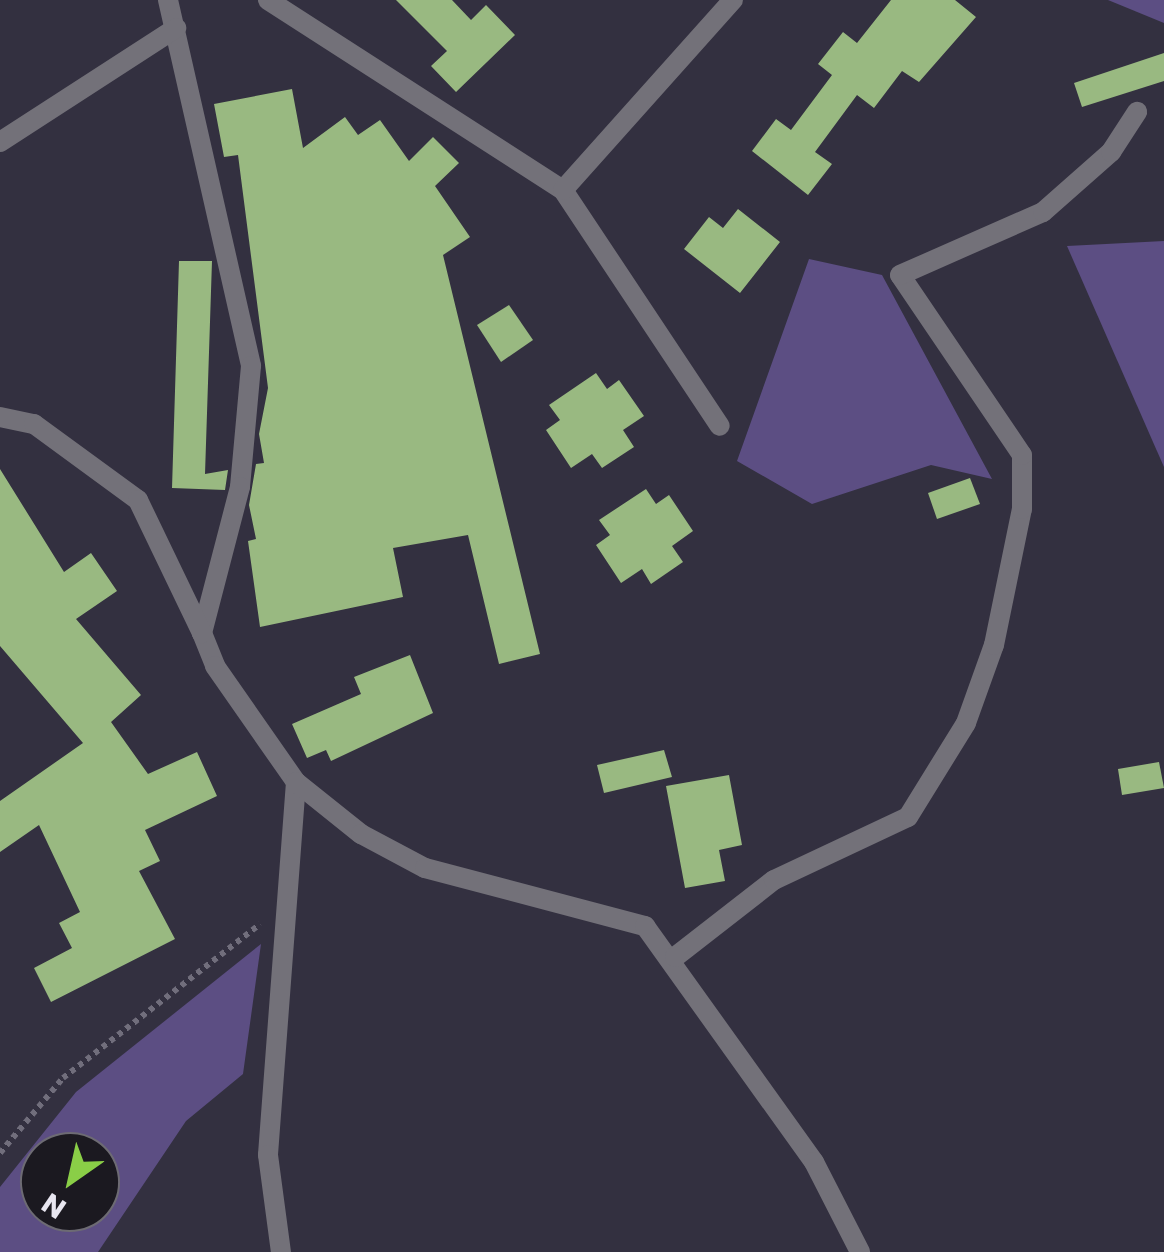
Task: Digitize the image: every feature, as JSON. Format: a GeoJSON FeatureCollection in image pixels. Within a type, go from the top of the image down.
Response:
{"type":"FeatureCollection","features":[{"type":"Feature","properties":{"kind":"street"},"geometry":{"type":"LineString","coordinates":[[168,0],[252,366],[240,487],[202,632]]}},
{"type":"Feature","properties":{"kind":"street"},"geometry":{"type":"LineString","coordinates":[[268,0],[564,190],[720,426]]}},
{"type":"Feature","properties":{"kind":"street"},"geometry":{"type":"LineString","coordinates":[[564,190],[733,0]]}},
{"type":"Feature","properties":{"kind":"street"},"geometry":{"type":"LineString","coordinates":[[0,142],[176,28]]}},
{"type":"Feature","properties":{"kind":"street"},"geometry":{"type":"LineString","coordinates":[[675,957],[774,880],[908,817],[966,723],[994,645],[1022,509],[1022,455],[900,275],[1043,212],[1111,152],[1138,112]]}},
{"type":"Feature","properties":{"kind":"street"},"geometry":{"type":"LineString","coordinates":[[0,417],[34,424],[138,500],[202,632],[214,666],[296,782],[360,834],[424,868],[645,926],[675,957],[814,1162],[860,1252]]}},
{"type":"Feature","properties":{"kind":"street"},"geometry":{"type":"LineString","coordinates":[[282,1252],[268,1155],[296,782]]}},
{"type":"Feature","properties":{"kind":"path"},"geometry":{"type":"LineString","coordinates":[[0,1153],[63,1078],[284,904]]}},
{"type":"Feature","properties":{"kind":"shaded area"},"geometry":{"type":"Polygon","coordinates":[[[1108,0],[1164,0],[1164,23],[1108,0]]]}},
{"type":"Feature","properties":{"kind":"shaded area"},"geometry":{"type":"Polygon","coordinates":[[[1164,241],[1164,467],[1067,246],[1164,241]]]}},
{"type":"Feature","properties":{"kind":"shaded area"},"geometry":{"type":"Polygon","coordinates":[[[809,259],[882,275],[992,479],[931,465],[812,504],[737,461],[809,259]]]}},
{"type":"Feature","properties":{"kind":"shaded area"},"geometry":{"type":"Polygon","coordinates":[[[261,944],[243,1074],[186,1121],[120,1219],[120,1132],[44,1132],[76,1092],[261,944]]]}},
{"type":"Feature","properties":{"kind":"shaded area"},"geometry":{"type":"Polygon","coordinates":[[[20,1162],[20,1232],[111,1232],[98,1252],[0,1252],[0,1187],[20,1162]]]}},
{"type":"Feature","properties":{"kind":"building"},"geometry":{"type":"Polygon","coordinates":[[[396,0],[452,0],[471,20],[486,5],[515,35],[456,92],[431,66],[447,51],[396,0]]]}},
{"type":"Feature","properties":{"kind":"building"},"geometry":{"type":"Polygon","coordinates":[[[891,0],[955,0],[976,17],[919,82],[902,71],[874,108],[857,95],[815,152],[832,164],[808,195],[752,151],[776,119],[791,130],[832,75],[818,64],[843,32],[857,43],[891,0]]]}},
{"type":"Feature","properties":{"kind":"building"},"geometry":{"type":"Polygon","coordinates":[[[1164,53],[1164,81],[1082,107],[1074,83],[1164,53]]]}},
{"type":"Feature","properties":{"kind":"building"},"geometry":{"type":"Polygon","coordinates":[[[292,89],[303,148],[345,117],[358,135],[380,120],[409,161],[433,137],[459,163],[435,186],[470,237],[443,255],[540,654],[499,664],[468,535],[393,548],[403,597],[260,627],[248,541],[256,539],[249,505],[256,464],[264,463],[259,434],[268,388],[238,155],[224,157],[214,104],[292,89]]]}},
{"type":"Feature","properties":{"kind":"building"},"geometry":{"type":"Polygon","coordinates":[[[738,209],[780,242],[740,293],[684,249],[709,217],[723,228],[738,209]]]}},
{"type":"Feature","properties":{"kind":"building"},"geometry":{"type":"Polygon","coordinates":[[[179,261],[212,261],[205,474],[228,470],[225,490],[172,488],[179,261]]]}},
{"type":"Feature","properties":{"kind":"building"},"geometry":{"type":"Polygon","coordinates":[[[509,305],[533,340],[501,362],[477,325],[509,305]]]}},
{"type":"Feature","properties":{"kind":"building"},"geometry":{"type":"Polygon","coordinates":[[[596,373],[607,389],[619,380],[644,416],[623,430],[634,447],[602,468],[592,454],[571,468],[546,430],[560,420],[549,405],[596,373]]]}},
{"type":"Feature","properties":{"kind":"building"},"geometry":{"type":"Polygon","coordinates":[[[0,469],[64,572],[91,553],[117,591],[76,619],[141,695],[111,722],[148,774],[197,752],[217,796],[145,830],[160,861],[139,871],[175,939],[51,1002],[34,968],[72,948],[59,923],[80,912],[39,825],[0,852],[0,801],[83,743],[0,646],[0,469]]]}},
{"type":"Feature","properties":{"kind":"building"},"geometry":{"type":"Polygon","coordinates":[[[970,478],[980,504],[937,519],[928,493],[970,478]]]}},
{"type":"Feature","properties":{"kind":"building"},"geometry":{"type":"Polygon","coordinates":[[[646,489],[656,504],[669,495],[693,531],[672,546],[683,562],[651,584],[642,569],[621,583],[596,545],[610,535],[599,520],[646,489]]]}},
{"type":"Feature","properties":{"kind":"building"},"geometry":{"type":"Polygon","coordinates":[[[410,655],[433,713],[331,761],[326,750],[307,758],[292,724],[361,694],[354,677],[410,655]]]}},
{"type":"Feature","properties":{"kind":"building"},"geometry":{"type":"Polygon","coordinates":[[[664,750],[672,777],[604,793],[597,765],[664,750]]]}},
{"type":"Feature","properties":{"kind":"building"},"geometry":{"type":"Polygon","coordinates":[[[1159,762],[1164,788],[1122,795],[1118,769],[1159,762]]]}},
{"type":"Feature","properties":{"kind":"building"},"geometry":{"type":"Polygon","coordinates":[[[729,775],[742,845],[719,850],[725,881],[685,888],[666,786],[729,775]]]}}]}
